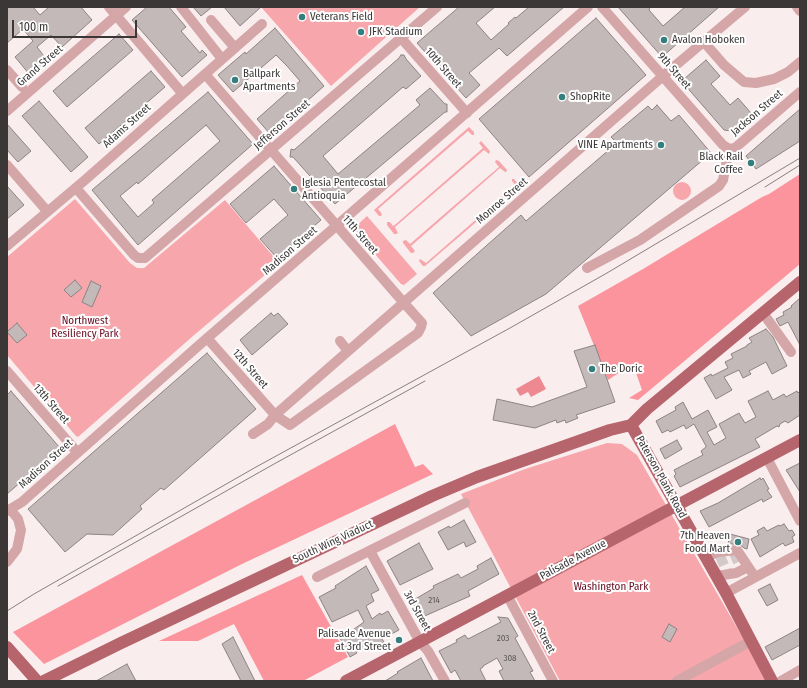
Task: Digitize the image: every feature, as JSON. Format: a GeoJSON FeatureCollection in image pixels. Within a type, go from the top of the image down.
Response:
{"type":"FeatureCollection","features":[{"type":"Feature","properties":{"kind":"main road","name":"Paterson Plank Road"},"geometry":{"type":"LineString","coordinates":[[772,681],[726,593],[734,571],[706,557],[631,425],[647,409],[800,282]]}},
{"type":"Feature","properties":{"kind":"main road","name":"South Wing Viaduct"},"geometry":{"type":"LineString","coordinates":[[44,681],[432,496],[477,477],[610,430],[631,425]]}},
{"type":"Feature","properties":{"kind":"main road","name":"Palisade Avenue"},"geometry":{"type":"LineString","coordinates":[[346,681],[800,440]]}},
{"type":"Feature","properties":{"kind":"main road"},"geometry":{"type":"LineString","coordinates":[[7,647],[37,681]]}},
{"type":"Feature","properties":{"kind":"street"},"geometry":{"type":"LineString","coordinates":[[109,7],[182,93]]}},
{"type":"Feature","properties":{"kind":"street","name":"Grand Street"},"geometry":{"type":"LineString","coordinates":[[7,111],[126,7]]}},
{"type":"Feature","properties":{"kind":"street"},"geometry":{"type":"LineString","coordinates":[[181,7],[222,59]]}},
{"type":"Feature","properties":{"kind":"street","name":"Jefferson Street"},"geometry":{"type":"LineString","coordinates":[[76,188],[134,255],[142,259],[148,256],[436,7]]}},
{"type":"Feature","properties":{"kind":"street","name":"Madison Street"},"geometry":{"type":"LineString","coordinates":[[9,510],[22,502],[207,338],[588,7]]}},
{"type":"Feature","properties":{"kind":"street","name":"9th Street"},"geometry":{"type":"LineString","coordinates":[[602,7],[728,149]]}},
{"type":"Feature","properties":{"kind":"street","name":"Monroe Street"},"geometry":{"type":"LineString","coordinates":[[253,434],[268,424],[275,415],[662,76],[745,7]]}},
{"type":"Feature","properties":{"kind":"street"},"geometry":{"type":"LineString","coordinates":[[797,7],[800,11]]}},
{"type":"Feature","properties":{"kind":"street"},"geometry":{"type":"LineString","coordinates":[[211,20],[235,48]]}},
{"type":"Feature","properties":{"kind":"street","name":"Adams Street"},"geometry":{"type":"LineString","coordinates":[[7,246],[76,188],[262,24]]}},
{"type":"Feature","properties":{"kind":"street","name":"10th Street"},"geometry":{"type":"LineString","coordinates":[[401,38],[467,113]]}},
{"type":"Feature","properties":{"kind":"street"},"geometry":{"type":"LineString","coordinates":[[704,42],[724,66],[744,82],[756,83],[774,79],[788,72],[800,62]]}},
{"type":"Feature","properties":{"kind":"street"},"geometry":{"type":"LineString","coordinates":[[7,70],[22,87]]}},
{"type":"Feature","properties":{"kind":"street","name":"11th Street"},"geometry":{"type":"LineString","coordinates":[[205,74],[422,322],[418,332],[290,425],[275,415]]}},
{"type":"Feature","properties":{"kind":"street","name":"Jackson Street"},"geometry":{"type":"LineString","coordinates":[[728,149],[735,148],[800,92]]}},
{"type":"Feature","properties":{"kind":"street"},"geometry":{"type":"LineString","coordinates":[[586,268],[640,240],[719,186],[724,176],[728,149]]}},
{"type":"Feature","properties":{"kind":"street"},"geometry":{"type":"LineString","coordinates":[[7,165],[48,211]]}},
{"type":"Feature","properties":{"kind":"street"},"geometry":{"type":"LineString","coordinates":[[763,313],[791,352]]}},
{"type":"Feature","properties":{"kind":"street","name":"12th Street"},"geometry":{"type":"LineString","coordinates":[[207,338],[275,415]]}},
{"type":"Feature","properties":{"kind":"street"},"geometry":{"type":"LineString","coordinates":[[340,341],[348,351]]}},
{"type":"Feature","properties":{"kind":"street","name":"13th Street"},"geometry":{"type":"LineString","coordinates":[[8,374],[77,452]]}},
{"type":"Feature","properties":{"kind":"street"},"geometry":{"type":"LineString","coordinates":[[767,458],[800,521]]}},
{"type":"Feature","properties":{"kind":"street"},"geometry":{"type":"LineString","coordinates":[[317,577],[465,503]]}},
{"type":"Feature","properties":{"kind":"street"},"geometry":{"type":"LineString","coordinates":[[7,562],[17,549],[21,530],[18,519],[9,510]]}},
{"type":"Feature","properties":{"kind":"street"},"geometry":{"type":"LineString","coordinates":[[706,557],[737,550],[734,571],[755,577]]}},
{"type":"Feature","properties":{"kind":"street","name":"3rd Street"},"geometry":{"type":"LineString","coordinates":[[370,551],[420,642],[428,651],[444,681]]}},
{"type":"Feature","properties":{"kind":"street"},"geometry":{"type":"LineString","coordinates":[[726,593],[800,553]]}},
{"type":"Feature","properties":{"kind":"street","name":"2nd Street"},"geometry":{"type":"LineString","coordinates":[[507,595],[553,681]]}},
{"type":"Feature","properties":{"kind":"street"},"geometry":{"type":"LineString","coordinates":[[677,681],[751,641]]}},
{"type":"Feature","properties":{"kind":"street"},"geometry":{"type":"LineString","coordinates":[[781,681],[800,670]]}},
{"type":"Feature","properties":{"kind":"green space"},"geometry":{"type":"Polygon","coordinates":[[[261,7],[420,7],[331,86],[261,7]]]}},
{"type":"Feature","properties":{"kind":"green space"},"geometry":{"type":"Polygon","coordinates":[[[469,127],[474,132],[474,135],[468,131],[378,209],[382,214],[379,216],[374,210],[469,127]]]}},
{"type":"Feature","properties":{"kind":"green space"},"geometry":{"type":"Polygon","coordinates":[[[481,141],[490,151],[489,154],[484,150],[395,227],[398,233],[394,234],[387,225],[387,222],[390,222],[393,226],[396,224],[483,148],[479,143],[481,141]]]}},
{"type":"Feature","properties":{"kind":"green space"},"geometry":{"type":"Polygon","coordinates":[[[496,160],[499,161],[507,170],[506,172],[500,168],[411,246],[415,251],[411,253],[403,241],[406,240],[410,244],[499,167],[495,162],[496,160]]]}},
{"type":"Feature","properties":{"kind":"green space"},"geometry":{"type":"Polygon","coordinates":[[[512,179],[514,179],[518,186],[425,266],[423,266],[419,261],[420,259],[426,263],[515,185],[512,179]]]}},
{"type":"Feature","properties":{"kind":"green space"},"geometry":{"type":"Polygon","coordinates":[[[682,182],[688,185],[691,191],[688,197],[682,200],[676,197],[673,191],[676,185],[682,182]]]}},
{"type":"Feature","properties":{"kind":"green space","name":"Northwest Resiliency Park"},"geometry":{"type":"Polygon","coordinates":[[[75,199],[130,263],[137,268],[144,268],[225,200],[279,263],[78,437],[7,355],[7,257],[75,199]]]}},
{"type":"Feature","properties":{"kind":"green space"},"geometry":{"type":"Polygon","coordinates":[[[367,216],[417,274],[404,285],[401,284],[354,230],[354,228],[367,216]]]}},
{"type":"Feature","properties":{"kind":"green space","name":"Washington Park"},"geometry":{"type":"Polygon","coordinates":[[[607,443],[622,444],[637,455],[743,638],[766,681],[560,681],[461,494],[525,469],[607,443]]]}},
{"type":"Feature","properties":{"kind":"shaded area"},"geometry":{"type":"Polygon","coordinates":[[[800,174],[800,264],[638,400],[629,398],[642,390],[634,367],[617,374],[608,380],[578,306],[643,269],[800,174]]]}},
{"type":"Feature","properties":{"kind":"shaded area"},"geometry":{"type":"Polygon","coordinates":[[[539,376],[546,389],[531,397],[528,392],[520,396],[516,389],[539,376]]]}},
{"type":"Feature","properties":{"kind":"shaded area"},"geometry":{"type":"Polygon","coordinates":[[[395,424],[415,467],[423,464],[433,474],[242,564],[44,664],[13,632],[395,424]]]}},
{"type":"Feature","properties":{"kind":"shaded area"},"geometry":{"type":"Polygon","coordinates":[[[302,575],[348,657],[303,681],[264,681],[234,624],[198,641],[159,641],[302,575]]]}},
{"type":"Feature","properties":{"kind":"building"},"geometry":{"type":"Polygon","coordinates":[[[7,7],[33,7],[40,15],[49,7],[81,7],[92,20],[62,47],[51,35],[37,47],[47,60],[30,75],[15,57],[33,41],[23,29],[7,43],[7,7]]]}},
{"type":"Feature","properties":{"kind":"building"},"geometry":{"type":"Polygon","coordinates":[[[147,7],[169,7],[186,27],[181,31],[200,53],[202,50],[207,55],[182,77],[132,20],[147,7]]]}},
{"type":"Feature","properties":{"kind":"building"},"geometry":{"type":"Polygon","coordinates":[[[193,7],[212,7],[201,16],[193,7]]]}},
{"type":"Feature","properties":{"kind":"building"},"geometry":{"type":"Polygon","coordinates":[[[224,7],[261,7],[240,26],[224,7]]]}},
{"type":"Feature","properties":{"kind":"building"},"geometry":{"type":"Polygon","coordinates":[[[459,7],[495,7],[476,23],[491,40],[509,24],[508,23],[529,7],[564,7],[507,56],[499,48],[469,73],[480,85],[466,98],[417,43],[459,7]]]}},
{"type":"Feature","properties":{"kind":"building","name":"Avalon Hoboken"},"geometry":{"type":"Polygon","coordinates":[[[618,7],[650,7],[649,10],[663,26],[685,7],[719,7],[662,57],[618,7]]]}},
{"type":"Feature","properties":{"kind":"building","name":"ShopRite"},"geometry":{"type":"Polygon","coordinates":[[[596,18],[646,75],[529,177],[479,119],[596,18]]]}},
{"type":"Feature","properties":{"kind":"building","name":"Ballpark Apartments"},"geometry":{"type":"Polygon","coordinates":[[[275,28],[324,86],[270,134],[257,119],[300,81],[287,66],[276,55],[233,92],[218,75],[245,52],[246,54],[275,28]]]}},
{"type":"Feature","properties":{"kind":"building"},"geometry":{"type":"Polygon","coordinates":[[[119,34],[133,50],[67,107],[53,91],[119,34]]]}},
{"type":"Feature","properties":{"kind":"building"},"geometry":{"type":"Polygon","coordinates":[[[401,55],[404,55],[421,76],[406,89],[403,87],[323,156],[338,174],[420,105],[416,100],[430,88],[445,104],[447,104],[447,112],[445,112],[335,204],[293,157],[290,157],[291,149],[294,150],[401,55]]]}},
{"type":"Feature","properties":{"kind":"building"},"geometry":{"type":"Polygon","coordinates":[[[706,60],[720,76],[711,84],[730,105],[738,98],[751,113],[731,131],[724,130],[684,84],[684,79],[706,60]]]}},
{"type":"Feature","properties":{"kind":"building"},"geometry":{"type":"Polygon","coordinates":[[[151,71],[165,87],[99,144],[85,128],[151,71]]]}},
{"type":"Feature","properties":{"kind":"building"},"geometry":{"type":"Polygon","coordinates":[[[208,92],[253,144],[138,245],[92,190],[208,92]],[[206,125],[138,184],[137,182],[120,196],[138,217],[154,203],[152,200],[220,141],[206,125]]]}},
{"type":"Feature","properties":{"kind":"building"},"geometry":{"type":"Polygon","coordinates":[[[39,101],[88,157],[71,172],[22,116],[39,101]]]}},
{"type":"Feature","properties":{"kind":"building"},"geometry":{"type":"Polygon","coordinates":[[[657,105],[671,121],[679,115],[711,153],[546,294],[471,336],[433,293],[521,215],[526,221],[617,143],[611,137],[648,106],[652,110],[657,105]]]}},
{"type":"Feature","properties":{"kind":"building"},"geometry":{"type":"Polygon","coordinates":[[[800,109],[800,141],[756,169],[746,156],[800,109]]]}},
{"type":"Feature","properties":{"kind":"building"},"geometry":{"type":"Polygon","coordinates":[[[7,124],[31,151],[18,162],[7,150],[7,124]]]}},
{"type":"Feature","properties":{"kind":"building"},"geometry":{"type":"Polygon","coordinates":[[[274,166],[321,220],[277,258],[260,239],[288,215],[274,199],[246,223],[230,204],[274,166]]]}},
{"type":"Feature","properties":{"kind":"building"},"geometry":{"type":"Polygon","coordinates":[[[7,186],[24,205],[7,219],[7,186]]]}},
{"type":"Feature","properties":{"kind":"building"},"geometry":{"type":"Polygon","coordinates":[[[75,280],[82,288],[71,297],[64,290],[75,280]]]}},
{"type":"Feature","properties":{"kind":"building"},"geometry":{"type":"Polygon","coordinates":[[[91,281],[101,286],[92,307],[82,302],[91,281]]]}},
{"type":"Feature","properties":{"kind":"building"},"geometry":{"type":"Polygon","coordinates":[[[800,298],[800,345],[788,322],[780,326],[776,319],[784,315],[783,312],[792,307],[791,306],[800,298]]]}},
{"type":"Feature","properties":{"kind":"building"},"geometry":{"type":"Polygon","coordinates":[[[271,313],[274,316],[278,313],[288,324],[252,355],[240,340],[271,313]]]}},
{"type":"Feature","properties":{"kind":"building"},"geometry":{"type":"Polygon","coordinates":[[[17,323],[27,335],[17,343],[7,332],[17,323]]]}},
{"type":"Feature","properties":{"kind":"building"},"geometry":{"type":"Polygon","coordinates":[[[766,329],[773,337],[787,366],[772,374],[766,362],[749,371],[751,374],[743,378],[739,370],[724,377],[732,390],[716,399],[704,378],[711,374],[712,376],[728,368],[725,362],[733,358],[731,354],[747,346],[752,342],[749,338],[766,329]]]}},
{"type":"Feature","properties":{"kind":"building","name":"The Doric"},"geometry":{"type":"Polygon","coordinates":[[[595,345],[615,402],[576,415],[578,418],[566,423],[565,420],[557,423],[556,420],[535,428],[493,420],[497,399],[532,407],[587,387],[574,351],[595,345]]]}},
{"type":"Feature","properties":{"kind":"building"},"geometry":{"type":"Polygon","coordinates":[[[207,353],[256,409],[164,490],[161,488],[140,506],[142,509],[113,535],[87,534],[65,552],[28,509],[207,353]]]}},
{"type":"Feature","properties":{"kind":"building"},"geometry":{"type":"Polygon","coordinates":[[[11,391],[60,448],[7,494],[7,395],[11,391]]]}},
{"type":"Feature","properties":{"kind":"building"},"geometry":{"type":"Polygon","coordinates":[[[768,391],[773,400],[784,394],[786,397],[800,391],[800,415],[788,423],[785,421],[780,424],[779,427],[777,426],[755,439],[760,447],[680,487],[674,476],[676,474],[674,470],[703,455],[701,451],[706,446],[694,424],[686,429],[684,425],[670,432],[668,430],[662,433],[656,421],[676,410],[675,407],[683,402],[692,419],[708,410],[717,427],[707,432],[714,445],[726,438],[719,424],[739,413],[745,423],[756,417],[748,401],[768,391]]]}},
{"type":"Feature","properties":{"kind":"building"},"geometry":{"type":"Polygon","coordinates":[[[677,440],[682,449],[665,459],[660,449],[677,440]]]}},
{"type":"Feature","properties":{"kind":"building"},"geometry":{"type":"Polygon","coordinates":[[[800,463],[800,492],[786,470],[800,463]]]}},
{"type":"Feature","properties":{"kind":"building"},"geometry":{"type":"Polygon","coordinates":[[[760,478],[761,480],[763,478],[769,489],[767,490],[772,497],[763,502],[762,499],[709,527],[700,511],[718,503],[760,478]]]}},
{"type":"Feature","properties":{"kind":"building"},"geometry":{"type":"Polygon","coordinates":[[[464,520],[476,542],[466,547],[464,542],[448,550],[438,532],[449,526],[450,528],[464,520]]]}},
{"type":"Feature","properties":{"kind":"building"},"geometry":{"type":"Polygon","coordinates":[[[784,524],[789,531],[792,530],[795,535],[792,537],[794,542],[785,546],[783,543],[760,557],[751,539],[759,535],[757,531],[764,527],[767,531],[784,524]]]}},
{"type":"Feature","properties":{"kind":"building","name":"7th Heaven Food Mart"},"geometry":{"type":"Polygon","coordinates":[[[730,534],[749,539],[747,549],[739,544],[728,544],[730,534]]]}},
{"type":"Feature","properties":{"kind":"building"},"geometry":{"type":"Polygon","coordinates":[[[419,543],[433,569],[400,585],[387,561],[419,543]]]}},
{"type":"Feature","properties":{"kind":"building"},"geometry":{"type":"Polygon","coordinates":[[[491,558],[499,574],[468,591],[470,596],[418,619],[409,602],[434,588],[433,586],[458,574],[461,578],[478,569],[477,566],[491,558]]]}},
{"type":"Feature","properties":{"kind":"building"},"geometry":{"type":"Polygon","coordinates":[[[366,566],[379,590],[371,594],[374,601],[366,606],[372,619],[380,613],[381,615],[388,611],[399,630],[382,639],[384,642],[377,646],[376,644],[356,652],[357,653],[350,657],[340,638],[364,622],[358,610],[332,622],[319,597],[336,588],[335,586],[366,566]]]}},
{"type":"Feature","properties":{"kind":"building"},"geometry":{"type":"Polygon","coordinates":[[[770,584],[778,600],[767,606],[758,590],[770,584]]]}},
{"type":"Feature","properties":{"kind":"building"},"geometry":{"type":"Polygon","coordinates":[[[498,617],[508,618],[518,636],[515,638],[533,671],[530,672],[535,681],[504,681],[499,671],[503,669],[497,658],[480,669],[486,681],[461,681],[455,670],[451,673],[439,651],[457,642],[456,640],[465,635],[468,639],[501,622],[498,617]]]}},
{"type":"Feature","properties":{"kind":"building"},"geometry":{"type":"Polygon","coordinates":[[[669,624],[677,629],[670,642],[662,637],[669,624]]]}},
{"type":"Feature","properties":{"kind":"building"},"geometry":{"type":"Polygon","coordinates":[[[800,628],[800,645],[772,660],[765,647],[800,628]]]}},
{"type":"Feature","properties":{"kind":"building"},"geometry":{"type":"Polygon","coordinates":[[[233,637],[255,681],[241,681],[222,644],[233,637]]]}},
{"type":"Feature","properties":{"kind":"building"},"geometry":{"type":"Polygon","coordinates":[[[421,658],[433,681],[385,681],[398,673],[397,672],[421,658]]]}},
{"type":"Feature","properties":{"kind":"building"},"geometry":{"type":"Polygon","coordinates":[[[127,664],[136,681],[96,681],[127,664]]]}},
{"type":"Feature","properties":{"kind":"tunnel"},"geometry":{"type":"LineString","coordinates":[[734,553],[741,569]]}},
{"type":"Feature","properties":{"kind":"tunnel"},"geometry":{"type":"LineString","coordinates":[[720,556],[727,572]]}},
{"type":"Feature","properties":{"kind":"tram line"},"geometry":{"type":"LineString","coordinates":[[7,611],[256,467],[510,328],[607,273],[800,158]]}},
{"type":"Feature","properties":{"kind":"tram line"},"geometry":{"type":"LineString","coordinates":[[765,187],[800,165]]}},
{"type":"Feature","properties":{"kind":"tram line"},"geometry":{"type":"LineString","coordinates":[[58,586],[425,381]]}},
{"type":"Feature","properties":{"kind":"place","name":"Veterans Field"},"geometry":{"type":"Point","coordinates":[302,17]}},
{"type":"Feature","properties":{"kind":"place","name":"JFK Stadium"},"geometry":{"type":"Point","coordinates":[361,32]}},
{"type":"Feature","properties":{"kind":"place","name":"Avalon Hoboken"},"geometry":{"type":"Point","coordinates":[664,40]}},
{"type":"Feature","properties":{"kind":"place","name":"Ballpark Apartments"},"geometry":{"type":"Point","coordinates":[235,80]}},
{"type":"Feature","properties":{"kind":"place","name":"ShopRite"},"geometry":{"type":"Point","coordinates":[562,97]}},
{"type":"Feature","properties":{"kind":"place","name":"VINE Apartments"},"geometry":{"type":"Point","coordinates":[661,145]}},
{"type":"Feature","properties":{"kind":"place","name":"Black Rail Coffee"},"geometry":{"type":"Point","coordinates":[751,163]}},
{"type":"Feature","properties":{"kind":"place","name":"Iglesia Pentecostal Antioquia"},"geometry":{"type":"Point","coordinates":[294,189]}},
{"type":"Feature","properties":{"kind":"place","name":"The Doric"},"geometry":{"type":"Point","coordinates":[592,369]}},
{"type":"Feature","properties":{"kind":"place","name":"7th Heaven Food Mart"},"geometry":{"type":"Point","coordinates":[738,542]}},
{"type":"Feature","properties":{"kind":"place","name":"Palisade Avenue at 3rd Street"},"geometry":{"type":"Point","coordinates":[399,640]}}]}
